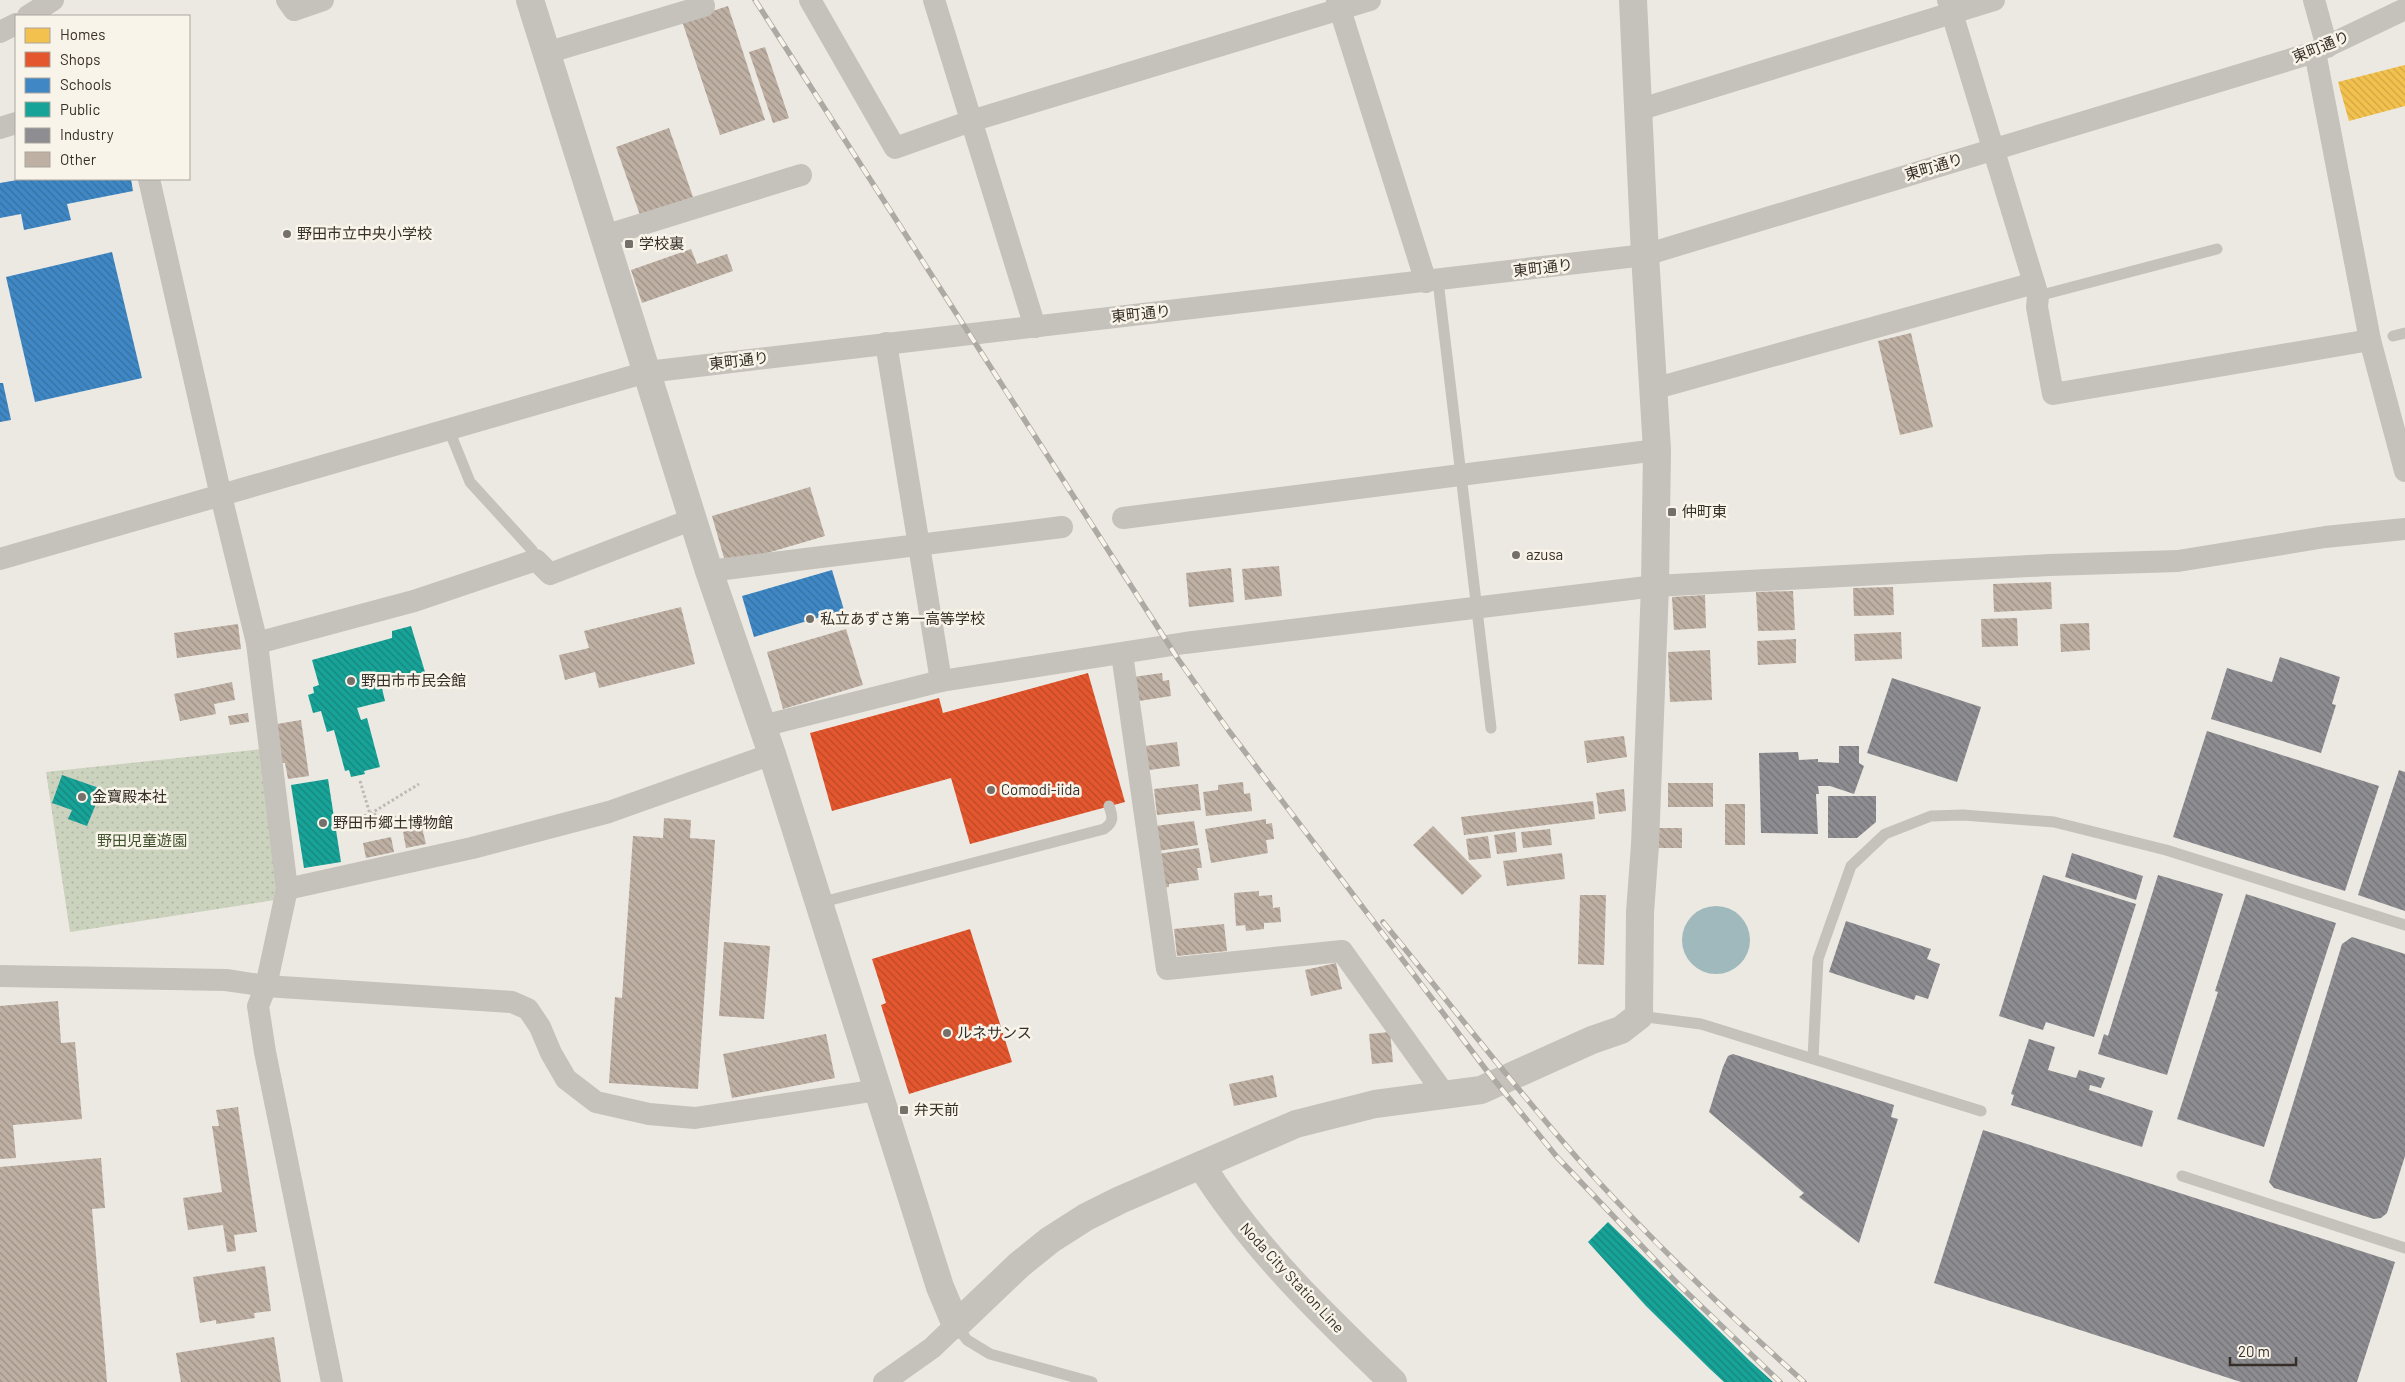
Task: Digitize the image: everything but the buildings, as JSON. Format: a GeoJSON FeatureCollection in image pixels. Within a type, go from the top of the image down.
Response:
{"type":"FeatureCollection","features":[{"type":"Feature","properties":{"kind":"street"},"geometry":{"type":"LineString","coordinates":[[30,15],[53,0]]}},
{"type":"Feature","properties":{"kind":"street"},"geometry":{"type":"LineString","coordinates":[[287,0],[294,10],[324,0]]}},
{"type":"Feature","properties":{"kind":"street"},"geometry":{"type":"LineString","coordinates":[[530,0],[709,571],[772,754],[940,1287],[956,1325]]}},
{"type":"Feature","properties":{"kind":"street"},"geometry":{"type":"LineString","coordinates":[[810,0],[895,148],[971,121],[1339,5],[1370,0]]}},
{"type":"Feature","properties":{"kind":"street"},"geometry":{"type":"LineString","coordinates":[[934,0],[1035,327]]}},
{"type":"Feature","properties":{"kind":"street"},"geometry":{"type":"LineString","coordinates":[[1638,110],[1950,6],[1994,0]]}},
{"type":"Feature","properties":{"kind":"street"},"geometry":{"type":"LineString","coordinates":[[2314,0],[2370,340],[2405,471]]}},
{"type":"Feature","properties":{"kind":"street"},"geometry":{"type":"LineString","coordinates":[[884,1382],[932,1348],[1019,1265],[1050,1240],[1095,1213],[1296,1124],[1375,1104],[1481,1090],[1583,1044],[1621,1030],[1639,1016],[1640,912],[1645,846],[1655,586],[1657,450],[1638,110],[1637,2]]}},
{"type":"Feature","properties":{"kind":"street"},"geometry":{"type":"LineString","coordinates":[[1339,5],[1432,281]]}},
{"type":"Feature","properties":{"kind":"street"},"geometry":{"type":"LineString","coordinates":[[546,53],[704,6]]}},
{"type":"Feature","properties":{"kind":"street"},"geometry":{"type":"LineString","coordinates":[[1950,6],[1995,148],[2036,290],[2037,307],[2053,394],[2370,340]]}},
{"type":"Feature","properties":{"kind":"street","name":"東町通り"},"geometry":{"type":"LineString","coordinates":[[0,559],[647,372],[1645,255],[2321,50],[2405,9]]}},
{"type":"Feature","properties":{"kind":"street"},"geometry":{"type":"LineString","coordinates":[[0,32],[15,24]]}},
{"type":"Feature","properties":{"kind":"street"},"geometry":{"type":"LineString","coordinates":[[0,128],[15,123]]}},
{"type":"Feature","properties":{"kind":"street"},"geometry":{"type":"LineString","coordinates":[[604,236],[801,175]]}},
{"type":"Feature","properties":{"kind":"street"},"geometry":{"type":"LineString","coordinates":[[149,180],[221,496],[257,643],[287,889],[266,986],[258,1006],[265,1052],[332,1382]]}},
{"type":"Feature","properties":{"kind":"street"},"geometry":{"type":"LineString","coordinates":[[1653,389],[2036,290]]}},
{"type":"Feature","properties":{"kind":"street"},"geometry":{"type":"LineString","coordinates":[[886,344],[941,681]]}},
{"type":"Feature","properties":{"kind":"street"},"geometry":{"type":"LineString","coordinates":[[1123,518],[1462,473],[1657,450]]}},
{"type":"Feature","properties":{"kind":"street"},"geometry":{"type":"LineString","coordinates":[[257,643],[414,600],[536,560],[550,574],[693,519]]}},
{"type":"Feature","properties":{"kind":"street"},"geometry":{"type":"LineString","coordinates":[[709,571],[1062,527]]}},
{"type":"Feature","properties":{"kind":"street"},"geometry":{"type":"LineString","coordinates":[[762,726],[941,681],[1185,643],[1655,586],[2048,565],[2178,561],[2325,537],[2405,529]]}},
{"type":"Feature","properties":{"kind":"street"},"geometry":{"type":"LineString","coordinates":[[1122,654],[1167,969],[1342,950],[1445,1095]]}},
{"type":"Feature","properties":{"kind":"street"},"geometry":{"type":"LineString","coordinates":[[287,889],[419,860],[610,812],[772,754]]}},
{"type":"Feature","properties":{"kind":"street"},"geometry":{"type":"LineString","coordinates":[[0,976],[226,980],[266,986],[512,1002],[528,1009],[540,1027],[551,1053],[566,1079],[596,1102],[649,1114],[695,1118],[878,1090]]}},
{"type":"Feature","properties":{"kind":"street","name":"Noda City Station Line"},"geometry":{"type":"LineString","coordinates":[[1201,1165],[1236,1216],[1265,1252],[1301,1292],[1393,1382]]}},
{"type":"Feature","properties":{"kind":"lane"},"geometry":{"type":"LineString","coordinates":[[2036,290],[2217,249]]}},
{"type":"Feature","properties":{"kind":"lane"},"geometry":{"type":"LineString","coordinates":[[1432,281],[1462,473],[1491,728]]}},
{"type":"Feature","properties":{"kind":"lane"},"geometry":{"type":"LineString","coordinates":[[449,430],[470,482],[532,550],[536,560]]}},
{"type":"Feature","properties":{"kind":"lane"},"geometry":{"type":"LineString","coordinates":[[819,903],[1104,829],[1111,824],[1113,817],[1109,806]]}},
{"type":"Feature","properties":{"kind":"lane"},"geometry":{"type":"LineString","coordinates":[[1813,1058],[1818,959],[1851,866],[1886,834],[1931,816],[1963,815],[2054,822],[2166,850],[2405,925]]}},
{"type":"Feature","properties":{"kind":"lane"},"geometry":{"type":"LineString","coordinates":[[1639,1016],[1701,1024],[1981,1111]]}},
{"type":"Feature","properties":{"kind":"lane"},"geometry":{"type":"LineString","coordinates":[[2182,1176],[2405,1248]]}},
{"type":"Feature","properties":{"kind":"lane"},"geometry":{"type":"LineString","coordinates":[[956,1325],[967,1340],[990,1354],[1092,1382]]}},
{"type":"Feature","properties":{"kind":"path"},"geometry":{"type":"LineString","coordinates":[[360,781],[370,814]]}},
{"type":"Feature","properties":{"kind":"path"},"geometry":{"type":"LineString","coordinates":[[340,824],[370,814],[419,784]]}},
{"type":"Feature","properties":{"kind":"path"},"geometry":{"type":"LineString","coordinates":[[370,814],[408,819],[419,860]]}},
{"type":"Feature","properties":{"kind":"green space","name":"野田児童遊園"},"geometry":{"type":"Polygon","coordinates":[[[262,749],[279,886],[275,900],[70,932],[46,772],[262,749]]]}},
{"type":"Feature","properties":{"kind":"water"},"geometry":{"type":"Polygon","coordinates":[[[1716,906],[1729,909],[1740,916],[1747,927],[1750,940],[1747,953],[1740,964],[1729,971],[1716,974],[1703,971],[1692,964],[1685,953],[1682,940],[1685,927],[1692,916],[1703,909],[1716,906]]]}},
{"type":"Feature","properties":{"kind":"railway"},"geometry":{"type":"LineString","coordinates":[[755,0],[1178,659],[1229,731],[1487,1071],[1557,1157],[1678,1284],[1780,1382]]}},
{"type":"Feature","properties":{"kind":"railway"},"geometry":{"type":"LineString","coordinates":[[1383,922],[1528,1101],[1578,1159],[1688,1274],[1804,1382]]}},
{"type":"Feature","properties":{"kind":"place","name":"野田市立中央小学校"},"geometry":{"type":"Point","coordinates":[287,234]}},
{"type":"Feature","properties":{"kind":"place","name":"学校裏"},"geometry":{"type":"Point","coordinates":[629,244]}},
{"type":"Feature","properties":{"kind":"place","name":"仲町東"},"geometry":{"type":"Point","coordinates":[1672,512]}},
{"type":"Feature","properties":{"kind":"place","name":"azusa"},"geometry":{"type":"Point","coordinates":[1516,555]}},
{"type":"Feature","properties":{"kind":"place","name":"私立あずさ第一高等学校"},"geometry":{"type":"Point","coordinates":[810,619]}},
{"type":"Feature","properties":{"kind":"place","name":"野田市市民会館"},"geometry":{"type":"Point","coordinates":[351,681]}},
{"type":"Feature","properties":{"kind":"place","name":"Comodi-iida"},"geometry":{"type":"Point","coordinates":[991,790]}},
{"type":"Feature","properties":{"kind":"place","name":"金寶殿本社"},"geometry":{"type":"Point","coordinates":[82,797]}},
{"type":"Feature","properties":{"kind":"place","name":"野田市郷土博物館"},"geometry":{"type":"Point","coordinates":[323,823]}},
{"type":"Feature","properties":{"kind":"place","name":"ルネサンス"},"geometry":{"type":"Point","coordinates":[947,1033]}},
{"type":"Feature","properties":{"kind":"place","name":"弁天前"},"geometry":{"type":"Point","coordinates":[904,1110]}}]}
